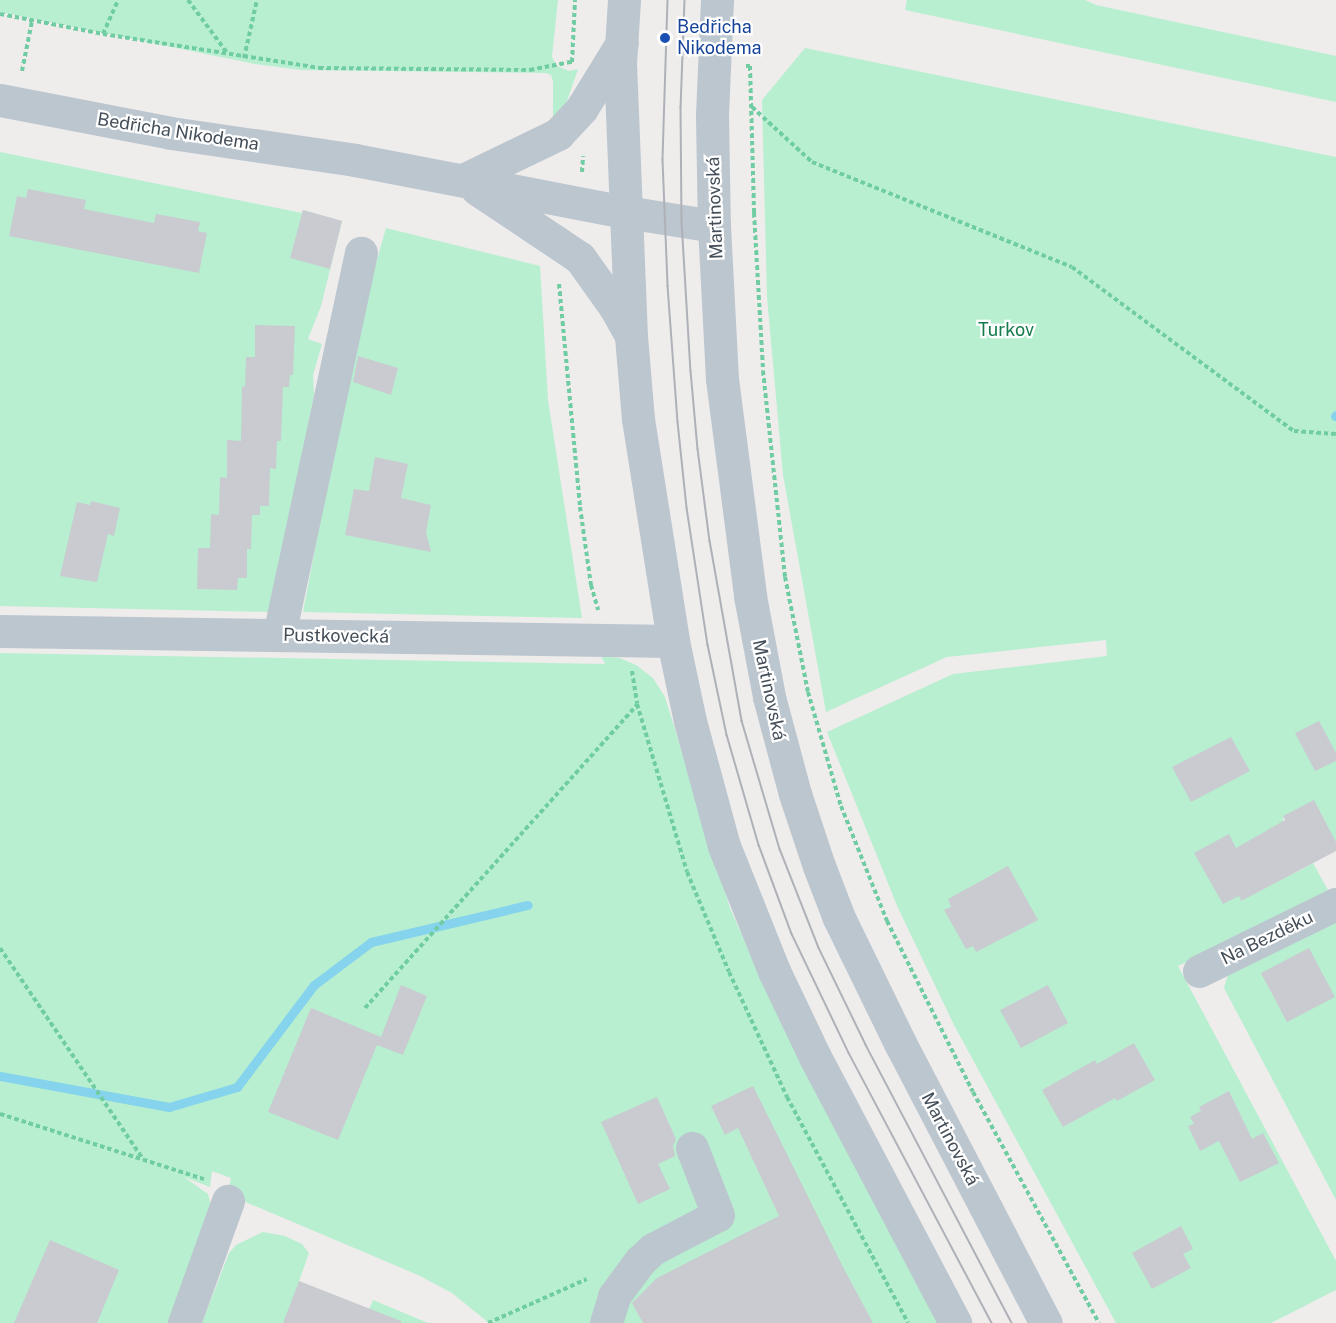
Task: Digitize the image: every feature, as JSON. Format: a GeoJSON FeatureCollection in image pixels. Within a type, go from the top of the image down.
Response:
{"type":"FeatureCollection","features":[{"type":"Feature","properties":{"kind":"street"},"geometry":{"type":"LineString","coordinates":[[624,0],[620,63],[631,336],[641,441],[673,641],[702,766],[724,846],[743,898],[794,1014],[955,1323]]}},
{"type":"Feature","properties":{"kind":"street","name":"Martinovská"},"geometry":{"type":"LineString","coordinates":[[717,0],[713,64],[714,226],[722,379],[750,596],[769,697],[795,794],[829,892],[875,993],[1046,1323]]}},
{"type":"Feature","properties":{"kind":"street"},"geometry":{"type":"LineString","coordinates":[[463,180],[545,142],[571,122],[622,43]]}},
{"type":"Feature","properties":{"kind":"street","name":"Bedřicha Nikodema"},"geometry":{"type":"LineString","coordinates":[[0,100],[171,133],[463,180],[626,212],[714,226]]}},
{"type":"Feature","properties":{"kind":"street","name":"Bedřicha Nikodema"},"geometry":{"type":"LineString","coordinates":[[463,180],[567,247],[590,271],[631,336]]}},
{"type":"Feature","properties":{"kind":"street"},"geometry":{"type":"LineString","coordinates":[[279,635],[361,253]]}},
{"type":"Feature","properties":{"kind":"street","name":"Pustkovecká"},"geometry":{"type":"LineString","coordinates":[[0,631],[673,641]]}},
{"type":"Feature","properties":{"kind":"street","name":"Na Bezděku"},"geometry":{"type":"LineString","coordinates":[[1199,971],[1336,904]]}},
{"type":"Feature","properties":{"kind":"street"},"geometry":{"type":"LineString","coordinates":[[606,1323],[614,1296],[640,1261],[653,1249],[718,1215],[692,1148]]}},
{"type":"Feature","properties":{"kind":"street"},"geometry":{"type":"LineString","coordinates":[[184,1323],[228,1201]]}},
{"type":"Feature","properties":{"kind":"path"},"geometry":{"type":"LineString","coordinates":[[103,34],[118,0]]}},
{"type":"Feature","properties":{"kind":"path"},"geometry":{"type":"LineString","coordinates":[[188,0],[228,55]]}},
{"type":"Feature","properties":{"kind":"path"},"geometry":{"type":"LineString","coordinates":[[244,58],[257,0]]}},
{"type":"Feature","properties":{"kind":"path"},"geometry":{"type":"LineString","coordinates":[[0,14],[244,58],[319,68],[530,70],[570,62],[569,72]]}},
{"type":"Feature","properties":{"kind":"path"},"geometry":{"type":"LineString","coordinates":[[713,64],[750,66],[763,371],[785,577],[808,692],[840,806],[892,932],[973,1092],[1099,1323]]}},
{"type":"Feature","properties":{"kind":"path"},"geometry":{"type":"LineString","coordinates":[[751,107],[812,162],[1072,267],[1294,431],[1336,434]]}},
{"type":"Feature","properties":{"kind":"path"},"geometry":{"type":"LineString","coordinates":[[571,122],[585,137],[580,203]]}},
{"type":"Feature","properties":{"kind":"path"},"geometry":{"type":"LineString","coordinates":[[567,247],[556,261],[580,507],[591,585],[599,614],[618,641]]}},
{"type":"Feature","properties":{"kind":"path"},"geometry":{"type":"LineString","coordinates":[[365,1008],[637,704]]}},
{"type":"Feature","properties":{"kind":"path"},"geometry":{"type":"LineString","coordinates":[[0,948],[143,1159]]}},
{"type":"Feature","properties":{"kind":"path"},"geometry":{"type":"LineString","coordinates":[[0,1114],[204,1179]]}},
{"type":"Feature","properties":{"kind":"path"},"geometry":{"type":"LineString","coordinates":[[488,1323],[591,1276]]}},
{"type":"Feature","properties":{"kind":"green space"},"geometry":{"type":"Polygon","coordinates":[[[0,0],[558,0],[552,57],[557,66],[569,71],[578,69],[567,101],[553,119],[553,81],[551,75],[546,73],[301,70],[255,64],[0,12],[0,0]]]}},
{"type":"Feature","properties":{"kind":"green space"},"geometry":{"type":"Polygon","coordinates":[[[907,0],[1085,0],[1096,5],[1336,56],[1336,102],[905,10],[907,0]]]}},
{"type":"Feature","properties":{"kind":"green space","name":"Turkov"},"geometry":{"type":"Polygon","coordinates":[[[805,48],[1336,157],[1336,842],[1283,817],[1284,852],[1295,873],[1313,863],[1329,892],[1178,966],[1336,1261],[1336,1290],[1271,1323],[1116,1323],[954,1025],[898,908],[827,732],[953,674],[1107,656],[1106,640],[947,657],[826,712],[783,475],[767,297],[762,100],[805,48]]]}},
{"type":"Feature","properties":{"kind":"green space"},"geometry":{"type":"Polygon","coordinates":[[[0,152],[302,213],[303,210],[342,221],[321,306],[308,339],[322,344],[313,375],[314,395],[272,612],[0,606],[0,152]]]}},
{"type":"Feature","properties":{"kind":"green space"},"geometry":{"type":"Polygon","coordinates":[[[386,228],[540,266],[548,400],[582,618],[303,612],[344,397],[343,379],[386,228]]]}},
{"type":"Feature","properties":{"kind":"green space"},"geometry":{"type":"Polygon","coordinates":[[[0,653],[605,664],[601,656],[620,658],[636,665],[653,678],[665,697],[730,908],[763,983],[938,1323],[489,1323],[452,1293],[418,1275],[236,1198],[229,1188],[231,1178],[212,1171],[210,1187],[184,1177],[208,1194],[213,1213],[175,1323],[0,1323],[0,653]]]}},
{"type":"Feature","properties":{"kind":"green space"},"geometry":{"type":"Polygon","coordinates":[[[1336,919],[1336,1200],[1224,988],[1229,971],[1336,919]]]}},
{"type":"Feature","properties":{"kind":"green space"},"geometry":{"type":"Polygon","coordinates":[[[263,1232],[285,1236],[302,1244],[309,1253],[299,1281],[369,1309],[373,1300],[428,1323],[202,1323],[229,1253],[236,1245],[263,1232]]]}},
{"type":"Feature","properties":{"kind":"building"},"geometry":{"type":"Polygon","coordinates":[[[28,189],[86,200],[84,209],[154,223],[156,214],[200,222],[198,231],[207,233],[199,273],[9,236],[17,196],[26,198],[28,189]]]}},
{"type":"Feature","properties":{"kind":"building"},"geometry":{"type":"Polygon","coordinates":[[[303,210],[342,221],[330,269],[290,258],[303,210]]]}},
{"type":"Feature","properties":{"kind":"building"},"geometry":{"type":"Polygon","coordinates":[[[255,325],[295,326],[293,375],[290,375],[289,387],[283,387],[281,441],[277,441],[276,469],[270,468],[269,506],[260,506],[260,515],[252,515],[251,549],[247,549],[247,578],[238,578],[237,590],[197,589],[198,548],[210,548],[211,514],[219,515],[220,477],[227,478],[227,440],[241,441],[242,386],[245,387],[246,357],[255,357],[255,325]]]}},
{"type":"Feature","properties":{"kind":"building"},"geometry":{"type":"Polygon","coordinates":[[[358,356],[398,368],[391,395],[353,382],[358,356]]]}},
{"type":"Feature","properties":{"kind":"building"},"geometry":{"type":"Polygon","coordinates":[[[375,457],[408,464],[401,498],[431,505],[426,532],[431,552],[345,535],[354,489],[369,491],[375,457]]]}},
{"type":"Feature","properties":{"kind":"building"},"geometry":{"type":"Polygon","coordinates":[[[91,501],[120,508],[114,536],[108,534],[97,582],[60,576],[77,502],[90,505],[91,501]]]}},
{"type":"Feature","properties":{"kind":"building"},"geometry":{"type":"Polygon","coordinates":[[[1319,721],[1336,753],[1336,761],[1315,771],[1295,733],[1319,721]]]}},
{"type":"Feature","properties":{"kind":"building"},"geometry":{"type":"Polygon","coordinates":[[[1231,737],[1250,771],[1191,802],[1172,767],[1231,737]]]}},
{"type":"Feature","properties":{"kind":"building"},"geometry":{"type":"Polygon","coordinates":[[[1314,800],[1336,842],[1336,851],[1241,901],[1239,896],[1223,904],[1194,853],[1229,834],[1236,848],[1285,820],[1283,816],[1314,800]]]}},
{"type":"Feature","properties":{"kind":"building"},"geometry":{"type":"Polygon","coordinates":[[[1008,866],[1038,920],[976,952],[973,946],[966,949],[944,910],[951,907],[948,899],[1008,866]]]}},
{"type":"Feature","properties":{"kind":"building"},"geometry":{"type":"Polygon","coordinates":[[[1309,948],[1335,997],[1287,1022],[1261,973],[1309,948]]]}},
{"type":"Feature","properties":{"kind":"building"},"geometry":{"type":"Polygon","coordinates":[[[401,985],[427,996],[403,1055],[377,1045],[338,1140],[268,1112],[311,1008],[381,1037],[401,985]]]}},
{"type":"Feature","properties":{"kind":"building"},"geometry":{"type":"Polygon","coordinates":[[[1048,985],[1068,1023],[1021,1048],[1000,1010],[1048,985]]]}},
{"type":"Feature","properties":{"kind":"building"},"geometry":{"type":"Polygon","coordinates":[[[1134,1043],[1155,1080],[1117,1101],[1115,1098],[1063,1127],[1042,1090],[1095,1060],[1097,1064],[1134,1043]]]}},
{"type":"Feature","properties":{"kind":"building"},"geometry":{"type":"Polygon","coordinates":[[[753,1086],[873,1323],[643,1323],[632,1303],[657,1278],[779,1216],[738,1128],[725,1135],[711,1106],[753,1086]]]}},
{"type":"Feature","properties":{"kind":"building"},"geometry":{"type":"Polygon","coordinates":[[[1229,1091],[1252,1139],[1263,1133],[1279,1163],[1240,1182],[1219,1141],[1200,1151],[1188,1126],[1194,1124],[1190,1117],[1201,1111],[1199,1107],[1229,1091]]]}},
{"type":"Feature","properties":{"kind":"building"},"geometry":{"type":"Polygon","coordinates":[[[657,1097],[676,1139],[673,1146],[675,1156],[658,1164],[670,1189],[638,1204],[601,1122],[657,1097]]]}},
{"type":"Feature","properties":{"kind":"building"},"geometry":{"type":"Polygon","coordinates":[[[1181,1226],[1193,1249],[1183,1254],[1191,1268],[1152,1289],[1132,1253],[1181,1226]]]}},
{"type":"Feature","properties":{"kind":"building"},"geometry":{"type":"Polygon","coordinates":[[[50,1240],[119,1270],[97,1323],[14,1323],[50,1240]]]}},
{"type":"Feature","properties":{"kind":"building"},"geometry":{"type":"Polygon","coordinates":[[[299,1281],[401,1321],[401,1323],[283,1323],[299,1281]]]}},
{"type":"Feature","properties":{"kind":"waterway"},"geometry":{"type":"LineString","coordinates":[[0,1076],[169,1107],[237,1087],[314,985],[371,942],[528,905]]}},
{"type":"Feature","properties":{"kind":"tram line"},"geometry":{"type":"LineString","coordinates":[[668,0],[663,160],[668,286],[678,422],[687,508],[708,645],[727,735],[759,845],[792,934],[849,1053],[992,1323]]}},
{"type":"Feature","properties":{"kind":"tram line"},"geometry":{"type":"LineString","coordinates":[[685,0],[681,107],[682,221],[691,371],[710,541],[742,721],[780,849],[819,948],[866,1045],[1012,1323]]}},
{"type":"Feature","properties":{"kind":"place","name":"Bedřicha Nikodema"},"geometry":{"type":"Point","coordinates":[665,38]}}]}
